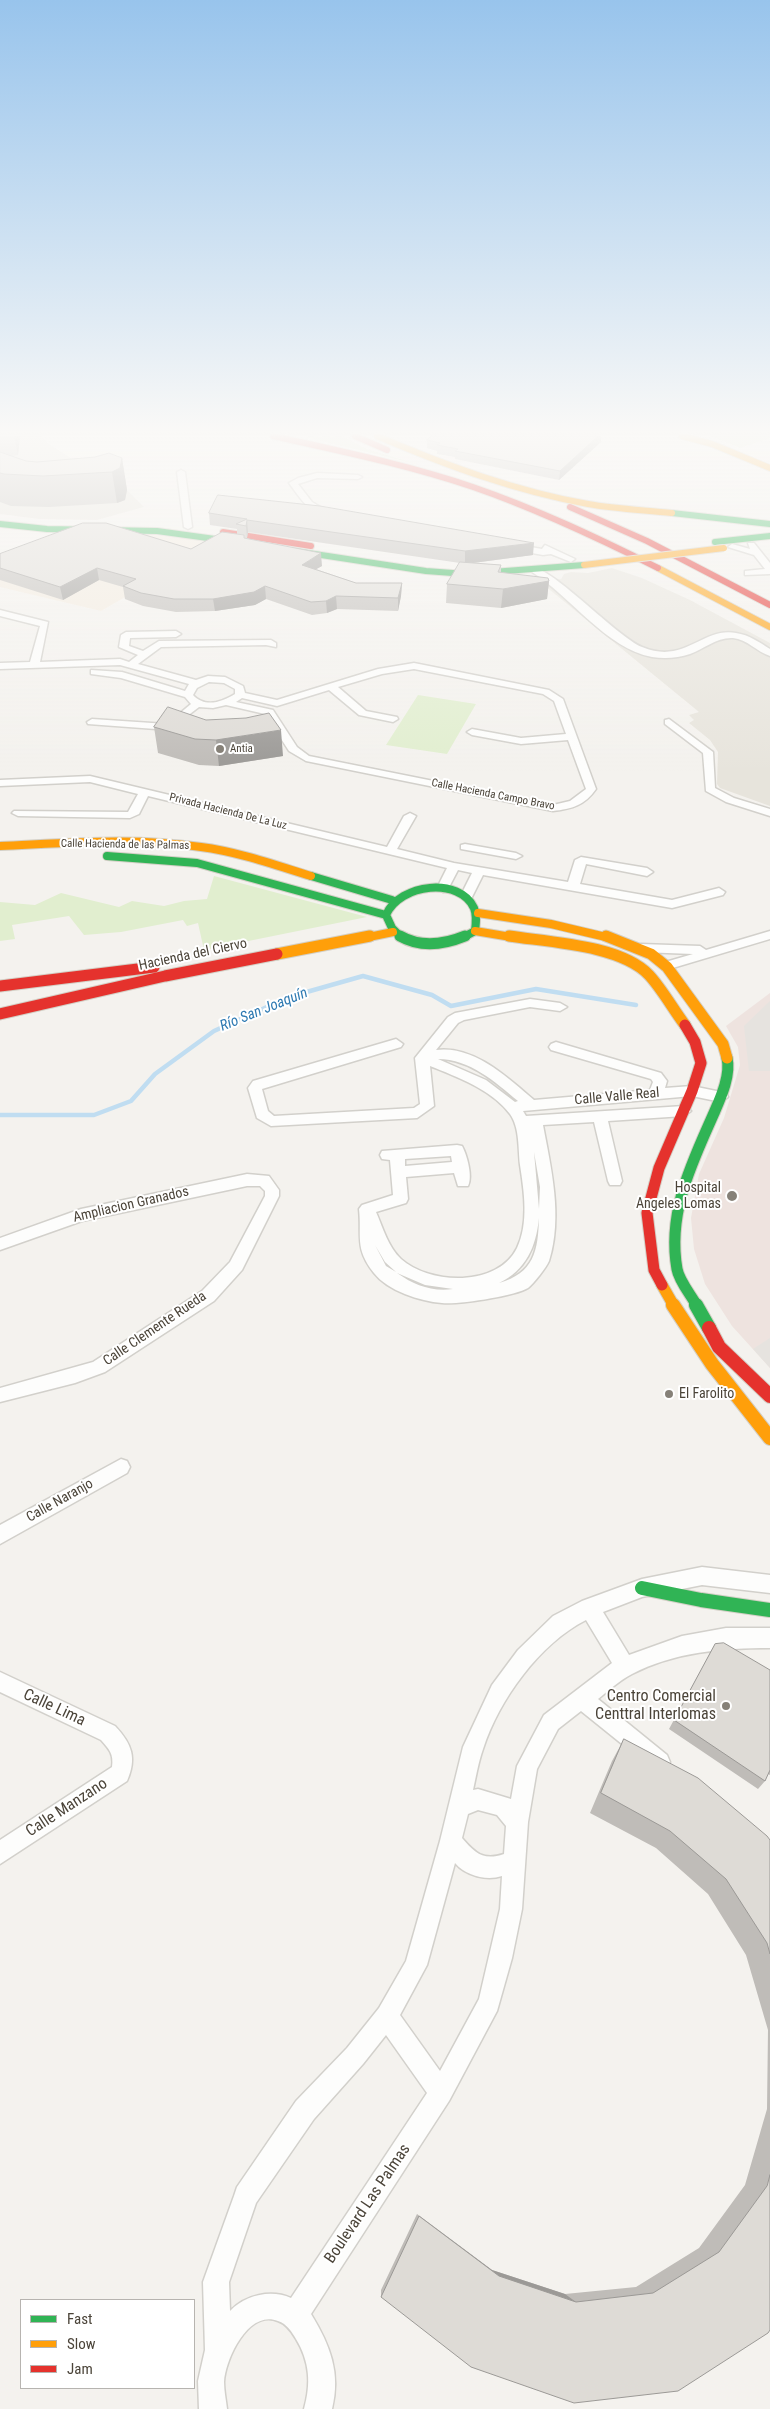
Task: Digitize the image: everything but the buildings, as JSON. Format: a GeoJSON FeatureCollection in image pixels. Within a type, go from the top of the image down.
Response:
{"type":"FeatureCollection","features":[{"type":"Feature","properties":{"kind":"main road"},"geometry":{"type":"LineString","coordinates":[[292,548],[381,560],[449,566],[475,567],[574,563]]}},
{"type":"Feature","properties":{"kind":"main road"},"geometry":{"type":"LineString","coordinates":[[313,548],[466,574],[535,570],[574,563],[702,548]]}},
{"type":"Feature","properties":{"kind":"main road"},"geometry":{"type":"LineString","coordinates":[[614,548],[770,627]]}},
{"type":"Feature","properties":{"kind":"main road"},"geometry":{"type":"LineString","coordinates":[[637,548],[770,616]]}},
{"type":"Feature","properties":{"kind":"main road"},"geometry":{"type":"LineString","coordinates":[[660,548],[770,605]]}},
{"type":"Feature","properties":{"kind":"main road"},"geometry":{"type":"LineString","coordinates":[[677,548],[709,569],[770,599]]}},
{"type":"Feature","properties":{"kind":"main road","name":"Calle Hacienda de las Palmas"},"geometry":{"type":"LineString","coordinates":[[0,846],[96,842],[186,845],[246,857],[392,900]]}},
{"type":"Feature","properties":{"kind":"main road","name":"Calle Hacienda de las Palmas"},"geometry":{"type":"LineString","coordinates":[[98,856],[196,863],[386,917]]}},
{"type":"Feature","properties":{"kind":"main road"},"geometry":{"type":"LineString","coordinates":[[236,873],[246,857]]}},
{"type":"Feature","properties":{"kind":"main road"},"geometry":{"type":"LineString","coordinates":[[478,913],[474,931],[461,940],[434,945],[406,940],[394,932],[386,917],[392,900],[414,889],[443,888],[466,897],[478,913],[617,938],[641,948],[666,966],[722,1044],[729,1066],[721,1097],[686,1177],[675,1219],[677,1271],[739,1380],[767,1401]]}},
{"type":"Feature","properties":{"kind":"main road"},"geometry":{"type":"LineString","coordinates":[[368,922],[386,917]]}},
{"type":"Feature","properties":{"kind":"main road"},"geometry":{"type":"LineString","coordinates":[[474,931],[596,950],[620,956],[635,963],[649,975],[682,1019],[695,1042],[701,1063],[692,1091],[659,1168],[647,1213],[654,1270],[689,1334],[749,1414],[770,1438]]}},
{"type":"Feature","properties":{"kind":"main road","name":"Hacienda del Ciervo"},"geometry":{"type":"LineString","coordinates":[[0,1014],[165,976],[394,932]]}},
{"type":"Feature","properties":{"kind":"main road","name":"Hacienda del Ciervo"},"geometry":{"type":"LineString","coordinates":[[0,986],[161,966],[227,952]]}},
{"type":"Feature","properties":{"kind":"main road"},"geometry":{"type":"LineString","coordinates":[[60,979],[63,1000]]}},
{"type":"Feature","properties":{"kind":"main road"},"geometry":{"type":"LineString","coordinates":[[719,1346],[767,1401]]}},
{"type":"Feature","properties":{"kind":"main road"},"geometry":{"type":"LineString","coordinates":[[642,1588],[701,1600],[770,1610]]}},
{"type":"Feature","properties":{"kind":"street"},"geometry":{"type":"LineString","coordinates":[[520,548],[543,552],[553,551]]}},
{"type":"Feature","properties":{"kind":"street"},"geometry":{"type":"LineString","coordinates":[[543,548],[553,551],[574,563],[556,575],[553,583]]}},
{"type":"Feature","properties":{"kind":"street"},"geometry":{"type":"LineString","coordinates":[[753,548],[770,570]]}},
{"type":"Feature","properties":{"kind":"street"},"geometry":{"type":"LineString","coordinates":[[535,570],[628,644],[639,650],[663,656],[684,654],[716,637],[730,635],[748,638],[770,653]]}},
{"type":"Feature","properties":{"kind":"street"},"geometry":{"type":"LineString","coordinates":[[748,573],[770,570]]}},
{"type":"Feature","properties":{"kind":"street"},"geometry":{"type":"LineString","coordinates":[[0,613],[45,624],[34,665]]}},
{"type":"Feature","properties":{"kind":"street"},"geometry":{"type":"LineString","coordinates":[[145,655],[124,647],[126,635],[179,634]]}},
{"type":"Feature","properties":{"kind":"street"},"geometry":{"type":"LineString","coordinates":[[132,664],[159,644],[268,642],[273,645]]}},
{"type":"Feature","properties":{"kind":"street"},"geometry":{"type":"LineString","coordinates":[[0,666],[120,662],[196,683],[222,679],[233,682],[240,688],[240,695],[229,703],[208,706],[191,700],[188,694],[190,688],[196,683]]}},
{"type":"Feature","properties":{"kind":"street","name":"Calle Hacienda Campo Bravo"},"geometry":{"type":"LineString","coordinates":[[229,703],[269,712],[293,749],[306,758],[553,808],[573,805],[584,798],[591,790],[558,699],[546,692],[526,686],[414,666],[381,670],[276,703],[240,695]]}},
{"type":"Feature","properties":{"kind":"street"},"geometry":{"type":"LineString","coordinates":[[0,675],[108,672],[188,694]]}},
{"type":"Feature","properties":{"kind":"street"},"geometry":{"type":"LineString","coordinates":[[332,686],[363,713],[393,719]]}},
{"type":"Feature","properties":{"kind":"street"},"geometry":{"type":"LineString","coordinates":[[92,722],[169,727],[198,703]]}},
{"type":"Feature","properties":{"kind":"street"},"geometry":{"type":"LineString","coordinates":[[669,722],[708,752],[710,789],[730,800],[770,813]]}},
{"type":"Feature","properties":{"kind":"street"},"geometry":{"type":"LineString","coordinates":[[472,732],[521,741],[572,736]]}},
{"type":"Feature","properties":{"kind":"street","name":"Privada Hacienda De La Luz"},"geometry":{"type":"LineString","coordinates":[[0,782],[90,779],[454,866],[496,875],[672,904],[719,892]]}},
{"type":"Feature","properties":{"kind":"street"},"geometry":{"type":"LineString","coordinates":[[18,813],[130,815],[135,812],[144,792]]}},
{"type":"Feature","properties":{"kind":"street"},"geometry":{"type":"LineString","coordinates":[[390,851],[410,816]]}},
{"type":"Feature","properties":{"kind":"street"},"geometry":{"type":"LineString","coordinates":[[464,846],[510,855],[496,875]]}},
{"type":"Feature","properties":{"kind":"street"},"geometry":{"type":"LineString","coordinates":[[573,887],[581,860],[648,872]]}},
{"type":"Feature","properties":{"kind":"street"},"geometry":{"type":"LineString","coordinates":[[443,888],[454,866]]}},
{"type":"Feature","properties":{"kind":"street"},"geometry":{"type":"LineString","coordinates":[[466,897],[479,871]]}},
{"type":"Feature","properties":{"kind":"street"},"geometry":{"type":"LineString","coordinates":[[666,966],[719,948],[770,935]]}},
{"type":"Feature","properties":{"kind":"street"},"geometry":{"type":"LineString","coordinates":[[641,948],[687,951],[719,948]]}},
{"type":"Feature","properties":{"kind":"street"},"geometry":{"type":"LineString","coordinates":[[396,1044],[258,1084],[255,1088],[262,1114],[271,1121],[417,1113],[427,1106],[422,1058],[453,1020],[460,1016],[530,1003],[560,1007]]}},
{"type":"Feature","properties":{"kind":"street"},"geometry":{"type":"LineString","coordinates":[[556,1047],[656,1076],[660,1081],[656,1094]]}},
{"type":"Feature","properties":{"kind":"street"},"geometry":{"type":"LineString","coordinates":[[422,1058],[440,1054],[473,1063],[502,1081],[530,1104]]}},
{"type":"Feature","properties":{"kind":"street"},"geometry":{"type":"LineString","coordinates":[[400,1172],[462,1175],[459,1152],[454,1150],[392,1154],[400,1172],[402,1199],[367,1209],[367,1247],[380,1270],[411,1291],[444,1297],[491,1292],[522,1283],[541,1261],[546,1233],[547,1187],[529,1121],[491,1090],[469,1076],[422,1058]]}},
{"type":"Feature","properties":{"kind":"street","name":"Calle Valle Real"},"geometry":{"type":"LineString","coordinates":[[512,1107],[692,1091],[721,1097]]}},
{"type":"Feature","properties":{"kind":"street","name":"Calle Valle Real"},"geometry":{"type":"LineString","coordinates":[[529,1121],[684,1111]]}},
{"type":"Feature","properties":{"kind":"street"},"geometry":{"type":"LineString","coordinates":[[600,1115],[615,1181]]}},
{"type":"Feature","properties":{"kind":"street","name":"Ampliacion Granados"},"geometry":{"type":"LineString","coordinates":[[0,1244],[81,1215],[247,1180],[264,1180]]}},
{"type":"Feature","properties":{"kind":"street","name":"Calle Clemente Rueda"},"geometry":{"type":"LineString","coordinates":[[0,1395],[74,1376],[99,1367],[208,1296],[236,1266],[272,1196],[272,1190],[264,1180]]}},
{"type":"Feature","properties":{"kind":"street","name":"Calle Naranjo"},"geometry":{"type":"LineString","coordinates":[[0,1535],[121,1467]]}},
{"type":"Feature","properties":{"kind":"street"},"geometry":{"type":"LineString","coordinates":[[218,2348],[216,2282],[246,2196],[305,2110],[355,2056],[387,2016],[416,1965],[460,1807],[473,1747],[499,1692],[525,1657],[560,1624],[589,1608],[642,1588],[702,1576],[770,1584]]}},
{"type":"Feature","properties":{"kind":"street"},"geometry":{"type":"LineString","coordinates":[[589,1608],[625,1666]]}},
{"type":"Feature","properties":{"kind":"street","name":"Boulevard Las Palmas"},"geometry":{"type":"LineString","coordinates":[[295,2315],[441,2093],[489,2003],[502,1958],[511,1909],[517,1822],[527,1766],[551,1722],[625,1666],[682,1646],[726,1638],[770,1638]]}},
{"type":"Feature","properties":{"kind":"street","name":"Calle Lima"},"geometry":{"type":"LineString","coordinates":[[0,1682],[108,1734]]}},
{"type":"Feature","properties":{"kind":"street"},"geometry":{"type":"LineString","coordinates":[[582,1699],[672,1772]]}},
{"type":"Feature","properties":{"kind":"street","name":"Calle Manzano"},"geometry":{"type":"LineString","coordinates":[[0,1853],[120,1774],[125,1760],[120,1746],[108,1734]]}},
{"type":"Feature","properties":{"kind":"street"},"geometry":{"type":"LineString","coordinates":[[460,1807],[478,1799],[503,1806],[517,1822]]}},
{"type":"Feature","properties":{"kind":"street"},"geometry":{"type":"LineString","coordinates":[[451,1841],[469,1863],[494,1868],[514,1861]]}},
{"type":"Feature","properties":{"kind":"street"},"geometry":{"type":"LineString","coordinates":[[387,2016],[441,2093]]}},
{"type":"Feature","properties":{"kind":"street"},"geometry":{"type":"LineString","coordinates":[[213,2409],[210,2398],[211,2372],[218,2348],[229,2328],[244,2314],[261,2306],[278,2307],[295,2315],[309,2330],[318,2352],[322,2376],[318,2409]]}},
{"type":"Feature","properties":{"kind":"shaded area"},"geometry":{"type":"Polygon","coordinates":[[[76,548],[209,548],[101,611],[0,587],[0,568],[76,548]]]}},
{"type":"Feature","properties":{"kind":"shaded area"},"geometry":{"type":"Polygon","coordinates":[[[612,568],[642,578],[690,600],[770,643],[770,806],[720,788],[717,784],[718,752],[710,740],[689,723],[694,720],[689,715],[699,712],[539,581],[561,579],[564,574],[571,572],[588,573],[612,568]]]}},
{"type":"Feature","properties":{"kind":"shaded area","name":"Hospital Angeles Lomas"},"geometry":{"type":"Polygon","coordinates":[[[770,993],[770,1368],[732,1326],[705,1284],[694,1249],[691,1218],[699,1174],[724,1118],[740,1065],[738,1047],[726,1026],[770,993]]]}},
{"type":"Feature","properties":{"kind":"shaded area"},"geometry":{"type":"Polygon","coordinates":[[[770,1001],[770,1071],[749,1071],[744,1026],[770,1001]]]}},
{"type":"Feature","properties":{"kind":"shaded area"},"geometry":{"type":"Polygon","coordinates":[[[770,1338],[770,1368],[753,1349],[770,1338]]]}},
{"type":"Feature","properties":{"kind":"green space"},"geometry":{"type":"Polygon","coordinates":[[[418,695],[476,704],[447,754],[386,745],[418,695]]]}},
{"type":"Feature","properties":{"kind":"green space"},"geometry":{"type":"Polygon","coordinates":[[[214,876],[367,917],[204,950],[198,923],[187,926],[183,920],[121,932],[84,935],[69,916],[12,925],[15,939],[0,941],[0,902],[35,905],[61,893],[119,907],[132,901],[164,906],[184,901],[207,899],[214,876]]]}},
{"type":"Feature","properties":{"kind":"waterway","name":"Río San Joaquín"},"geometry":{"type":"LineString","coordinates":[[0,1115],[94,1115],[131,1101],[155,1074],[214,1031],[289,997],[363,976],[432,995],[451,1006],[536,989],[636,1005]]}},
{"type":"Feature","properties":{"kind":"traffic: fast"},"geometry":{"type":"LineString","coordinates":[[295,551],[426,571],[466,574],[584,565]]}},
{"type":"Feature","properties":{"kind":"traffic: fast"},"geometry":{"type":"LineString","coordinates":[[107,856],[197,863],[386,915]]}},
{"type":"Feature","properties":{"kind":"traffic: fast"},"geometry":{"type":"LineString","coordinates":[[311,876],[392,900]]}},
{"type":"Feature","properties":{"kind":"traffic: fast"},"geometry":{"type":"LineString","coordinates":[[428,887],[458,893],[471,902],[475,910],[475,931],[464,937],[438,944],[411,942],[400,937],[392,928],[386,915],[389,908],[402,895],[428,887]]}},
{"type":"Feature","properties":{"kind":"traffic: fast"},"geometry":{"type":"LineString","coordinates":[[709,1328],[677,1271],[675,1219],[686,1177],[721,1097],[729,1066],[727,1058]]}},
{"type":"Feature","properties":{"kind":"traffic: fast"},"geometry":{"type":"LineString","coordinates":[[642,1588],[701,1600],[770,1610]]}},
{"type":"Feature","properties":{"kind":"traffic: slow"},"geometry":{"type":"LineString","coordinates":[[584,565],[721,548]]}},
{"type":"Feature","properties":{"kind":"traffic: slow"},"geometry":{"type":"LineString","coordinates":[[658,568],[770,627]]}},
{"type":"Feature","properties":{"kind":"traffic: slow"},"geometry":{"type":"LineString","coordinates":[[0,846],[117,842],[186,845],[234,853],[311,876]]}},
{"type":"Feature","properties":{"kind":"traffic: slow"},"geometry":{"type":"LineString","coordinates":[[478,913],[551,924],[605,936],[630,944],[651,954],[667,967],[689,995],[723,1044],[727,1058]]}},
{"type":"Feature","properties":{"kind":"traffic: slow"},"geometry":{"type":"LineString","coordinates":[[475,931],[596,950],[620,956],[635,963],[649,975],[685,1025]]}},
{"type":"Feature","properties":{"kind":"traffic: slow"},"geometry":{"type":"LineString","coordinates":[[277,954],[393,932]]}},
{"type":"Feature","properties":{"kind":"traffic: slow"},"geometry":{"type":"LineString","coordinates":[[662,1285],[712,1364],[770,1438]]}},
{"type":"Feature","properties":{"kind":"traffic: jam"},"geometry":{"type":"LineString","coordinates":[[618,548],[658,568]]}},
{"type":"Feature","properties":{"kind":"traffic: jam"},"geometry":{"type":"LineString","coordinates":[[661,548],[770,605]]}},
{"type":"Feature","properties":{"kind":"traffic: jam"},"geometry":{"type":"LineString","coordinates":[[0,1014],[165,976],[277,954]]}},
{"type":"Feature","properties":{"kind":"traffic: jam"},"geometry":{"type":"LineString","coordinates":[[0,986],[154,967]]}},
{"type":"Feature","properties":{"kind":"traffic: jam"},"geometry":{"type":"LineString","coordinates":[[662,1285],[654,1270],[647,1213],[659,1168],[692,1091],[701,1063],[695,1042],[685,1025]]}},
{"type":"Feature","properties":{"kind":"traffic: jam"},"geometry":{"type":"LineString","coordinates":[[709,1328],[719,1347],[770,1396]]}},
{"type":"Feature","properties":{"kind":"place","name":"Antia"},"geometry":{"type":"Point","coordinates":[220,749]}},
{"type":"Feature","properties":{"kind":"place","name":"Hospital Angeles Lomas"},"geometry":{"type":"Point","coordinates":[732,1196]}},
{"type":"Feature","properties":{"kind":"place","name":"El Farolito"},"geometry":{"type":"Point","coordinates":[669,1394]}},
{"type":"Feature","properties":{"kind":"place","name":"Centro Comercial Centtral Interlomas"},"geometry":{"type":"Point","coordinates":[726,1706]}}]}
